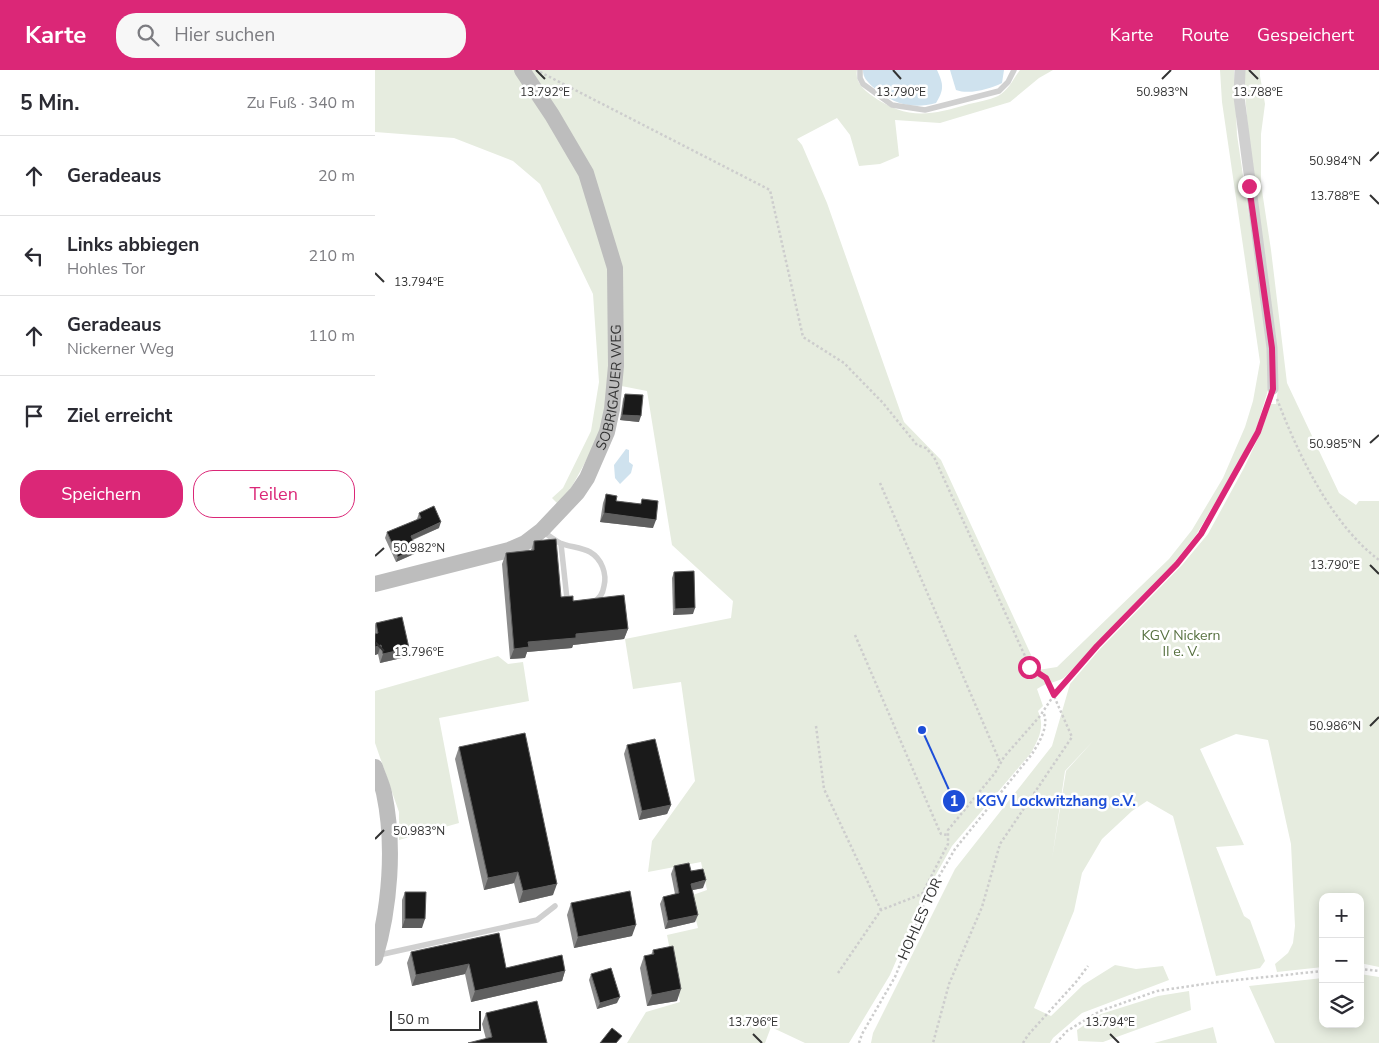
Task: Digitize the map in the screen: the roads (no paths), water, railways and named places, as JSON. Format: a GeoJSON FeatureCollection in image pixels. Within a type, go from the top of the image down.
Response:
{"type":"FeatureCollection","features":[{"type":"Feature","properties":{"kind":"street","name":"SOBRIGAUER WEG"},"geometry":{"type":"LineString","coordinates":[[375,584],[509,550],[525,543],[542,530],[577,493],[587,478],[607,432],[612,409],[616,366],[615,268],[586,173],[552,115],[522,70]]}},
{"type":"Feature","properties":{"kind":"street"},"geometry":{"type":"LineString","coordinates":[[1241,70],[1239,97],[1272,348],[1273,389]]}},
{"type":"Feature","properties":{"kind":"street"},"geometry":{"type":"LineString","coordinates":[[375,767],[383,792],[389,827],[390,858],[383,927],[375,957]]}},
{"type":"Feature","properties":{"kind":"lane"},"geometry":{"type":"LineString","coordinates":[[860,70],[860,78],[863,84],[892,105],[925,110],[999,91],[1008,82],[1013,70]]}},
{"type":"Feature","properties":{"kind":"lane"},"geometry":{"type":"LineString","coordinates":[[542,530],[561,544],[590,552],[598,559],[604,570],[605,583],[603,593],[598,600],[580,605],[567,599],[561,544]]}},
{"type":"Feature","properties":{"kind":"lane"},"geometry":{"type":"LineString","coordinates":[[375,957],[537,920],[555,906]]}},
{"type":"Feature","properties":{"kind":"water"},"geometry":{"type":"Polygon","coordinates":[[[863,70],[937,70],[942,84],[942,91],[936,103],[918,106],[902,104],[880,93],[873,87],[867,81],[863,70]]]}},
{"type":"Feature","properties":{"kind":"water"},"geometry":{"type":"Polygon","coordinates":[[[950,70],[1004,70],[1002,83],[986,89],[967,92],[956,90],[950,70]]]}},
{"type":"Feature","properties":{"kind":"water"},"geometry":{"type":"Polygon","coordinates":[[[626,449],[629,450],[629,462],[633,465],[631,473],[620,484],[615,478],[614,465],[626,449]]]}},
{"type":"Feature","properties":{"kind":"place","name":"KGV Lockwitzhang e.V."},"geometry":{"type":"Point","coordinates":[922,730]}},
{"type":"Feature","properties":{"kind":"park label","name":"KGV Nickern II e. V."},"geometry":{"type":"Point","coordinates":[1181,644]}}]}
